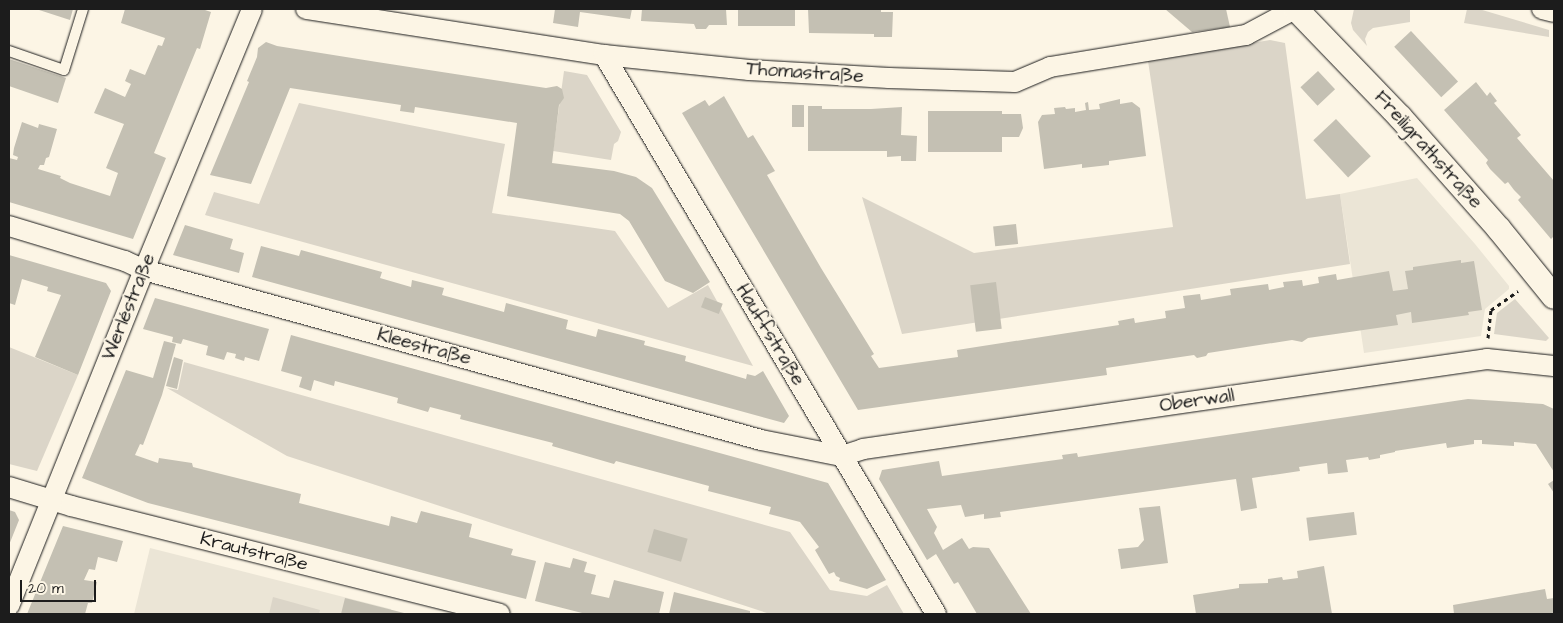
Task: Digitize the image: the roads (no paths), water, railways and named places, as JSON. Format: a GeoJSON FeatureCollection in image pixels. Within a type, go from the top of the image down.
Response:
{"type":"FeatureCollection","features":[{"type":"Feature","properties":{"kind":"street","name":"Werléstraße"},"geometry":{"type":"LineString","coordinates":[[9,606],[144,270],[252,9]]}},
{"type":"Feature","properties":{"kind":"street","name":"Thomastraße"},"geometry":{"type":"LineString","coordinates":[[306,9],[604,55],[749,70],[889,78],[1015,82],[1050,67],[1246,35],[1296,9]]}},
{"type":"Feature","properties":{"kind":"street","name":"Freiligrathstraße"},"geometry":{"type":"LineString","coordinates":[[1296,9],[1400,117],[1499,229],[1554,297]]}},
{"type":"Feature","properties":{"kind":"street"},"geometry":{"type":"LineString","coordinates":[[1542,9],[1554,12]]}},
{"type":"Feature","properties":{"kind":"street","name":"Hauffstraße"},"geometry":{"type":"LineString","coordinates":[[604,55],[936,614]]}},
{"type":"Feature","properties":{"kind":"street","name":"Kleestraße"},"geometry":{"type":"LineString","coordinates":[[9,226],[125,261],[144,270],[761,440],[842,456]]}},
{"type":"Feature","properties":{"kind":"street","name":"Oberwall"},"geometry":{"type":"LineString","coordinates":[[842,456],[873,448],[1487,359],[1554,366]]}},
{"type":"Feature","properties":{"kind":"street","name":"Krautstraße"},"geometry":{"type":"LineString","coordinates":[[9,486],[51,499],[500,614]]}},
{"type":"Feature","properties":{"kind":"lane"},"geometry":{"type":"LineString","coordinates":[[9,51],[64,70],[83,9]]}}]}
